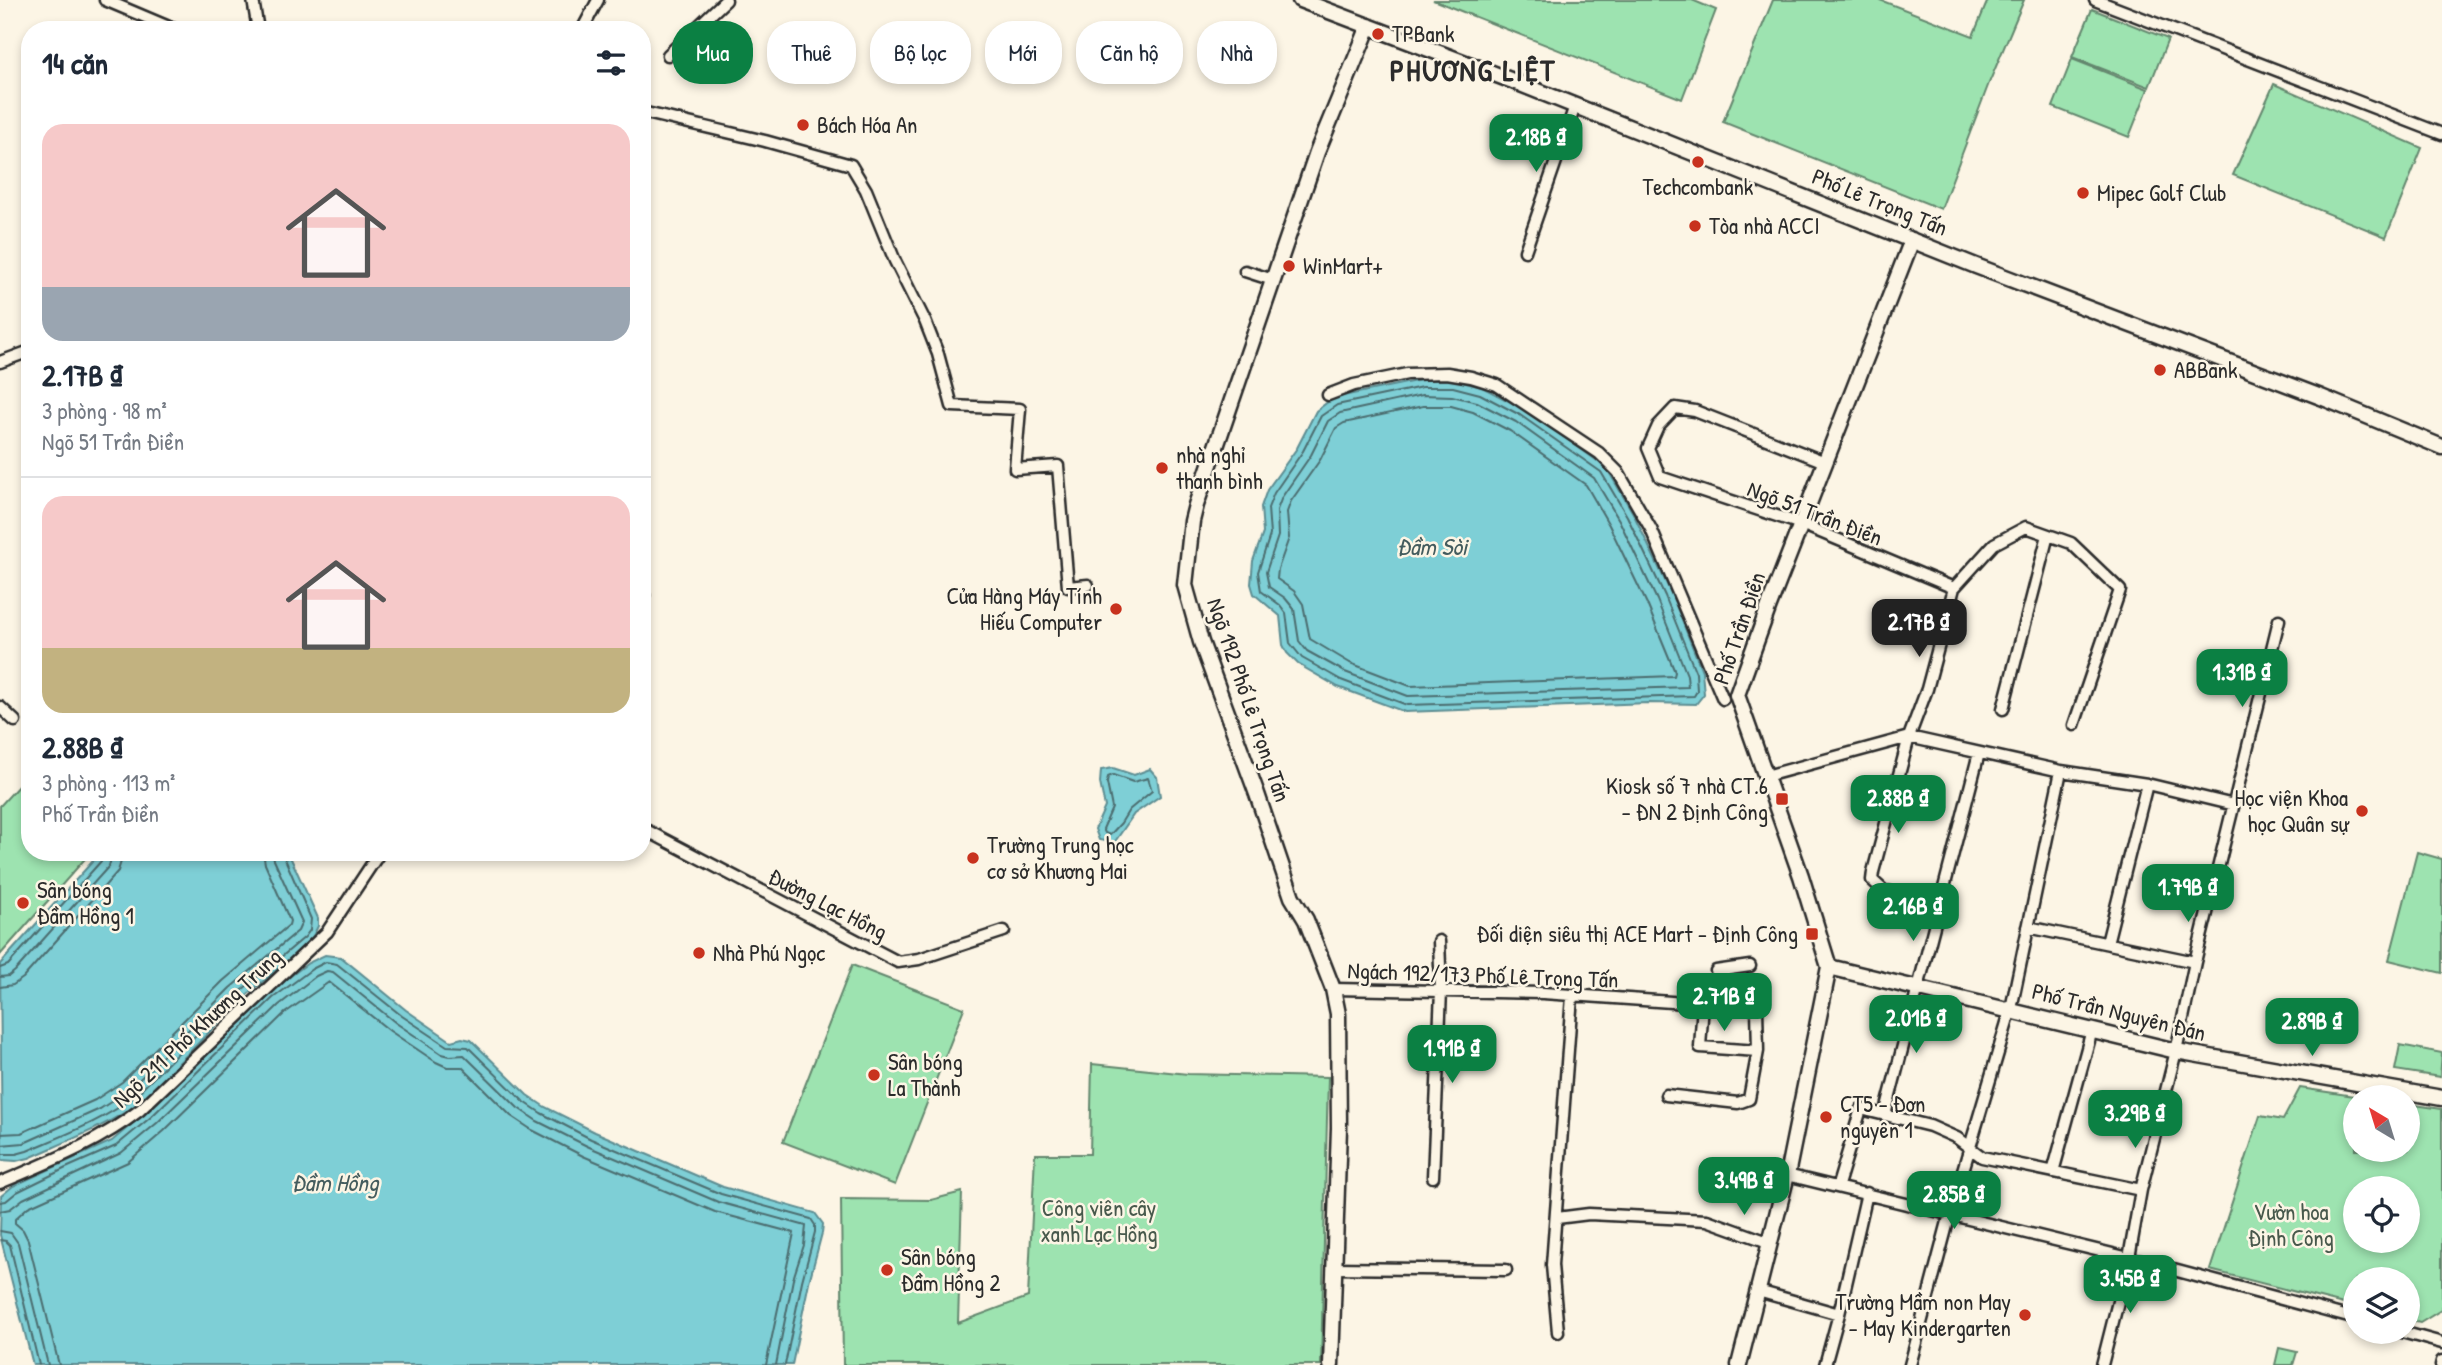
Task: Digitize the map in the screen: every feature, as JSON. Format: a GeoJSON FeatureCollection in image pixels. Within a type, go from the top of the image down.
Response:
{"type":"FeatureCollection","features":[{"type":"Feature","properties":{"kind":"street"},"geometry":{"type":"LineString","coordinates":[[105,0],[155,21]]}},
{"type":"Feature","properties":{"kind":"street"},"geometry":{"type":"LineString","coordinates":[[253,0],[256,21]]}},
{"type":"Feature","properties":{"kind":"street"},"geometry":{"type":"LineString","coordinates":[[587,21],[598,0]]}},
{"type":"Feature","properties":{"kind":"street"},"geometry":{"type":"LineString","coordinates":[[668,55],[726,0]]}},
{"type":"Feature","properties":{"kind":"street","name":"Phố Lê Trọng Tấn"},"geometry":{"type":"LineString","coordinates":[[1300,0],[1576,106],[2176,344],[2310,393],[2442,447]]}},
{"type":"Feature","properties":{"kind":"street"},"geometry":{"type":"LineString","coordinates":[[2095,0],[2442,134]]}},
{"type":"Feature","properties":{"kind":"street","name":"Ngõ 192 Phố Lê Trọng Tấn"},"geometry":{"type":"LineString","coordinates":[[1331,1365],[1339,1128],[1338,1014],[1332,989],[1306,920],[1292,897],[1201,642],[1185,585],[1196,505],[1317,152],[1369,26]]}},
{"type":"Feature","properties":{"kind":"street"},"geometry":{"type":"LineString","coordinates":[[1525,251],[1576,106]]}},
{"type":"Feature","properties":{"kind":"street"},"geometry":{"type":"LineString","coordinates":[[651,114],[851,165],[866,190],[895,261],[925,321],[938,354],[952,406],[1020,409],[1015,469],[1058,466],[1068,587],[1088,585]]}},
{"type":"Feature","properties":{"kind":"street","name":"Phố Trần Điền"},"geometry":{"type":"LineString","coordinates":[[1739,1365],[1787,1175],[1829,967],[1801,876],[1737,695],[1912,240]]}},
{"type":"Feature","properties":{"kind":"street"},"geometry":{"type":"LineString","coordinates":[[1245,271],[1273,280]]}},
{"type":"Feature","properties":{"kind":"street"},"geometry":{"type":"LineString","coordinates":[[0,362],[21,354]]}},
{"type":"Feature","properties":{"kind":"street"},"geometry":{"type":"LineString","coordinates":[[1328,394],[1354,385],[1408,374],[1447,373],[1471,377],[1497,385],[1599,453],[1618,472],[1651,529],[1723,699]]}},
{"type":"Feature","properties":{"kind":"street","name":"Ngõ 51 Trần Điền"},"geometry":{"type":"LineString","coordinates":[[1825,463],[1695,411],[1675,408],[1658,426],[1648,448],[1660,477],[1801,524],[1954,588]]}},
{"type":"Feature","properties":{"kind":"street"},"geometry":{"type":"LineString","coordinates":[[1938,905],[1883,890],[1872,880],[1872,872],[1954,588],[1994,544],[2026,527],[2071,543],[2120,590],[2074,725]]}},
{"type":"Feature","properties":{"kind":"street"},"geometry":{"type":"LineString","coordinates":[[2003,709],[2048,535]]}},
{"type":"Feature","properties":{"kind":"street"},"geometry":{"type":"LineString","coordinates":[[2102,1365],[2129,1258],[2141,1190],[2195,962],[2279,620]]}},
{"type":"Feature","properties":{"kind":"street"},"geometry":{"type":"LineString","coordinates":[[0,707],[15,721]]}},
{"type":"Feature","properties":{"kind":"street"},"geometry":{"type":"LineString","coordinates":[[1766,776],[1909,737],[2061,771],[2147,784],[2234,805]]}},
{"type":"Feature","properties":{"kind":"street"},"geometry":{"type":"LineString","coordinates":[[1885,1115],[1979,753]]}},
{"type":"Feature","properties":{"kind":"street"},"geometry":{"type":"LineString","coordinates":[[1910,1365],[1950,1214],[2011,1009],[2061,771]]}},
{"type":"Feature","properties":{"kind":"street"},"geometry":{"type":"LineString","coordinates":[[2107,943],[2147,784]]}},
{"type":"Feature","properties":{"kind":"street","name":"Đường Lạc Hồng"},"geometry":{"type":"LineString","coordinates":[[651,833],[898,962],[919,959],[1004,931]]}},
{"type":"Feature","properties":{"kind":"street","name":"Ngõ 211 Phố Khương Trung"},"geometry":{"type":"LineString","coordinates":[[0,1183],[81,1148],[116,1129],[140,1110],[327,932],[374,861]]}},
{"type":"Feature","properties":{"kind":"street"},"geometry":{"type":"LineString","coordinates":[[2028,927],[2195,962]]}},
{"type":"Feature","properties":{"kind":"street"},"geometry":{"type":"LineString","coordinates":[[1433,1177],[1441,991],[1439,941]]}},
{"type":"Feature","properties":{"kind":"street"},"geometry":{"type":"LineString","coordinates":[[1716,971],[1750,967]]}},
{"type":"Feature","properties":{"kind":"street","name":"Phố Trần Nguyên Đán"},"geometry":{"type":"LineString","coordinates":[[1829,967],[2176,1051],[2442,1098]]}},
{"type":"Feature","properties":{"kind":"street","name":"Ngách 192/173 Phố Lê Trọng Tấn"},"geometry":{"type":"LineString","coordinates":[[1332,989],[1543,993],[1757,1009],[1758,1051]]}},
{"type":"Feature","properties":{"kind":"street"},"geometry":{"type":"LineString","coordinates":[[1558,1332],[1552,1265],[1572,996]]}},
{"type":"Feature","properties":{"kind":"street"},"geometry":{"type":"LineString","coordinates":[[1666,1095],[1738,1103],[1749,1098],[1758,1051],[1700,1047],[1703,1004]]}},
{"type":"Feature","properties":{"kind":"street"},"geometry":{"type":"LineString","coordinates":[[2053,1172],[2092,1030]]}},
{"type":"Feature","properties":{"kind":"street"},"geometry":{"type":"LineString","coordinates":[[1838,1185],[1861,1109],[1930,1126],[1957,1138],[1982,1157],[2141,1190]]}},
{"type":"Feature","properties":{"kind":"street"},"geometry":{"type":"LineString","coordinates":[[1787,1175],[1838,1185],[2129,1258],[2343,1316]]}},
{"type":"Feature","properties":{"kind":"street"},"geometry":{"type":"LineString","coordinates":[[1825,1365],[1867,1193]]}},
{"type":"Feature","properties":{"kind":"street"},"geometry":{"type":"LineString","coordinates":[[1557,1218],[1589,1214],[1707,1220],[1771,1243]]}},
{"type":"Feature","properties":{"kind":"street"},"geometry":{"type":"LineString","coordinates":[[1333,1268],[1506,1270]]}},
{"type":"Feature","properties":{"kind":"street"},"geometry":{"type":"LineString","coordinates":[[1758,1291],[1839,1314]]}},
{"type":"Feature","properties":{"kind":"street"},"geometry":{"type":"LineString","coordinates":[[2420,1337],[2442,1343]]}},
{"type":"Feature","properties":{"kind":"green space"},"geometry":{"type":"Polygon","coordinates":[[[1433,0],[1692,0],[1716,10],[1682,99],[1433,0]]]}},
{"type":"Feature","properties":{"kind":"green space"},"geometry":{"type":"Polygon","coordinates":[[[1773,0],[1880,0],[1973,36],[1988,0],[2024,0],[1941,209],[1723,122],[1773,0]]]}},
{"type":"Feature","properties":{"kind":"green space"},"geometry":{"type":"Polygon","coordinates":[[[2092,9],[2168,39],[2149,87],[2072,57],[2092,9]]]}},
{"type":"Feature","properties":{"kind":"green space"},"geometry":{"type":"Polygon","coordinates":[[[2072,59],[2148,89],[2129,137],[2053,107],[2072,59]]]}},
{"type":"Feature","properties":{"kind":"green space"},"geometry":{"type":"Polygon","coordinates":[[[2274,84],[2422,148],[2386,237],[2233,175],[2274,84]]]}},
{"type":"Feature","properties":{"kind":"green space","name":"Sân bóng Đầm Hồng 1"},"geometry":{"type":"Polygon","coordinates":[[[21,783],[21,861],[83,861],[0,955],[0,806],[21,783]]]}},
{"type":"Feature","properties":{"kind":"green space"},"geometry":{"type":"Polygon","coordinates":[[[2417,852],[2442,859],[2442,973],[2389,960],[2417,852]]]}},
{"type":"Feature","properties":{"kind":"green space","name":"Sân bóng La Thành"},"geometry":{"type":"Polygon","coordinates":[[[852,965],[964,1008],[895,1185],[783,1142],[852,965]]]}},
{"type":"Feature","properties":{"kind":"green space"},"geometry":{"type":"Polygon","coordinates":[[[2400,1045],[2442,1053],[2440,1077],[2395,1070],[2400,1045]]]}},
{"type":"Feature","properties":{"kind":"green space","name":"Công viên cây xanh Lạc Hồng"},"geometry":{"type":"Polygon","coordinates":[[[1092,1064],[1188,1074],[1328,1077],[1321,1365],[843,1365],[841,1199],[931,1200],[962,1192],[958,1323],[1028,1297],[1035,1154],[1090,1154],[1092,1064]]]}},
{"type":"Feature","properties":{"kind":"green space","name":"Vườn hoa Định Công"},"geometry":{"type":"Polygon","coordinates":[[[2300,1088],[2343,1094],[2343,1162],[2420,1162],[2420,1106],[2442,1109],[2441,1310],[2420,1323],[2420,1267],[2343,1267],[2343,1304],[2210,1270],[2260,1116],[2283,1120],[2300,1088]]]}},
{"type":"Feature","properties":{"kind":"green space"},"geometry":{"type":"Polygon","coordinates":[[[2279,1348],[2297,1352],[2293,1365],[2275,1365],[2279,1348]]]}},
{"type":"Feature","properties":{"kind":"water","name":"Đầm Sòi"},"geometry":{"type":"Polygon","coordinates":[[[1421,380],[1454,380],[1482,387],[1524,409],[1606,467],[1633,513],[1671,593],[1702,671],[1704,694],[1696,704],[1649,703],[1405,712],[1338,687],[1298,664],[1287,653],[1283,645],[1280,616],[1254,594],[1251,584],[1253,561],[1263,533],[1261,507],[1267,490],[1297,448],[1316,411],[1333,398],[1421,380]]]}},
{"type":"Feature","properties":{"kind":"water"},"geometry":{"type":"Polygon","coordinates":[[[1113,768],[1134,775],[1150,769],[1157,777],[1160,796],[1134,814],[1114,843],[1099,840],[1095,829],[1105,807],[1100,783],[1101,770],[1113,768]]]}},
{"type":"Feature","properties":{"kind":"water"},"geometry":{"type":"Polygon","coordinates":[[[93,861],[292,861],[318,918],[318,926],[310,942],[241,1000],[140,1102],[100,1126],[29,1158],[16,1161],[2,1160],[0,964],[93,861]]]}},
{"type":"Feature","properties":{"kind":"water","name":"Đầm Hồng"},"geometry":{"type":"Polygon","coordinates":[[[325,955],[341,957],[406,1010],[451,1041],[462,1038],[471,1040],[527,1095],[545,1107],[595,1132],[723,1187],[815,1213],[823,1224],[822,1233],[792,1365],[33,1365],[0,1235],[1,1196],[13,1186],[112,1141],[146,1112],[268,993],[308,963],[325,955]]]}},
{"type":"Feature","properties":{"kind":"place","name":"TPBank"},"geometry":{"type":"Point","coordinates":[1378,34]}},
{"type":"Feature","properties":{"kind":"place","name":"Bách Hóa An"},"geometry":{"type":"Point","coordinates":[803,125]}},
{"type":"Feature","properties":{"kind":"place","name":"Techcombank"},"geometry":{"type":"Point","coordinates":[1698,162]}},
{"type":"Feature","properties":{"kind":"place","name":"Mipec Golf Club"},"geometry":{"type":"Point","coordinates":[2083,193]}},
{"type":"Feature","properties":{"kind":"place","name":"Tòa nhà ACCI"},"geometry":{"type":"Point","coordinates":[1695,226]}},
{"type":"Feature","properties":{"kind":"place","name":"WinMart+"},"geometry":{"type":"Point","coordinates":[1289,266]}},
{"type":"Feature","properties":{"kind":"place","name":"ABBank"},"geometry":{"type":"Point","coordinates":[2160,370]}},
{"type":"Feature","properties":{"kind":"place","name":"nhà nghỉ thanh bình"},"geometry":{"type":"Point","coordinates":[1162,468]}},
{"type":"Feature","properties":{"kind":"place","name":"Cửa Hàng Máy Tính Hiếu Computer"},"geometry":{"type":"Point","coordinates":[1116,609]}},
{"type":"Feature","properties":{"kind":"place","name":"Kiosk số 7 nhà CT.6 - ĐN 2 Định Công"},"geometry":{"type":"Point","coordinates":[1782,799]}},
{"type":"Feature","properties":{"kind":"place","name":"Học viện Khoa học Quân sự"},"geometry":{"type":"Point","coordinates":[2362,811]}},
{"type":"Feature","properties":{"kind":"place","name":"Trường Trung học cơ sở Khương Mai"},"geometry":{"type":"Point","coordinates":[973,858]}},
{"type":"Feature","properties":{"kind":"place","name":"Sân bóng Đầm Hồng 1"},"geometry":{"type":"Point","coordinates":[23,903]}},
{"type":"Feature","properties":{"kind":"place","name":"Đối diện siêu thị ACE Mart - Định Công"},"geometry":{"type":"Point","coordinates":[1812,934]}},
{"type":"Feature","properties":{"kind":"place","name":"Nhà Phú Ngọc"},"geometry":{"type":"Point","coordinates":[699,953]}},
{"type":"Feature","properties":{"kind":"place","name":"Sân bóng La Thành"},"geometry":{"type":"Point","coordinates":[874,1075]}},
{"type":"Feature","properties":{"kind":"place","name":"CT5 - Đơn nguyên 1"},"geometry":{"type":"Point","coordinates":[1826,1117]}},
{"type":"Feature","properties":{"kind":"place","name":"Sân bóng Đầm Hồng 2"},"geometry":{"type":"Point","coordinates":[887,1270]}},
{"type":"Feature","properties":{"kind":"place","name":"Trường Mầm non May - May Kindergarten"},"geometry":{"type":"Point","coordinates":[2025,1315]}},
{"type":"Feature","properties":{"kind":"district","name":"PHƯƠNG LIỆT"},"geometry":{"type":"Point","coordinates":[1473,71]}}]}
